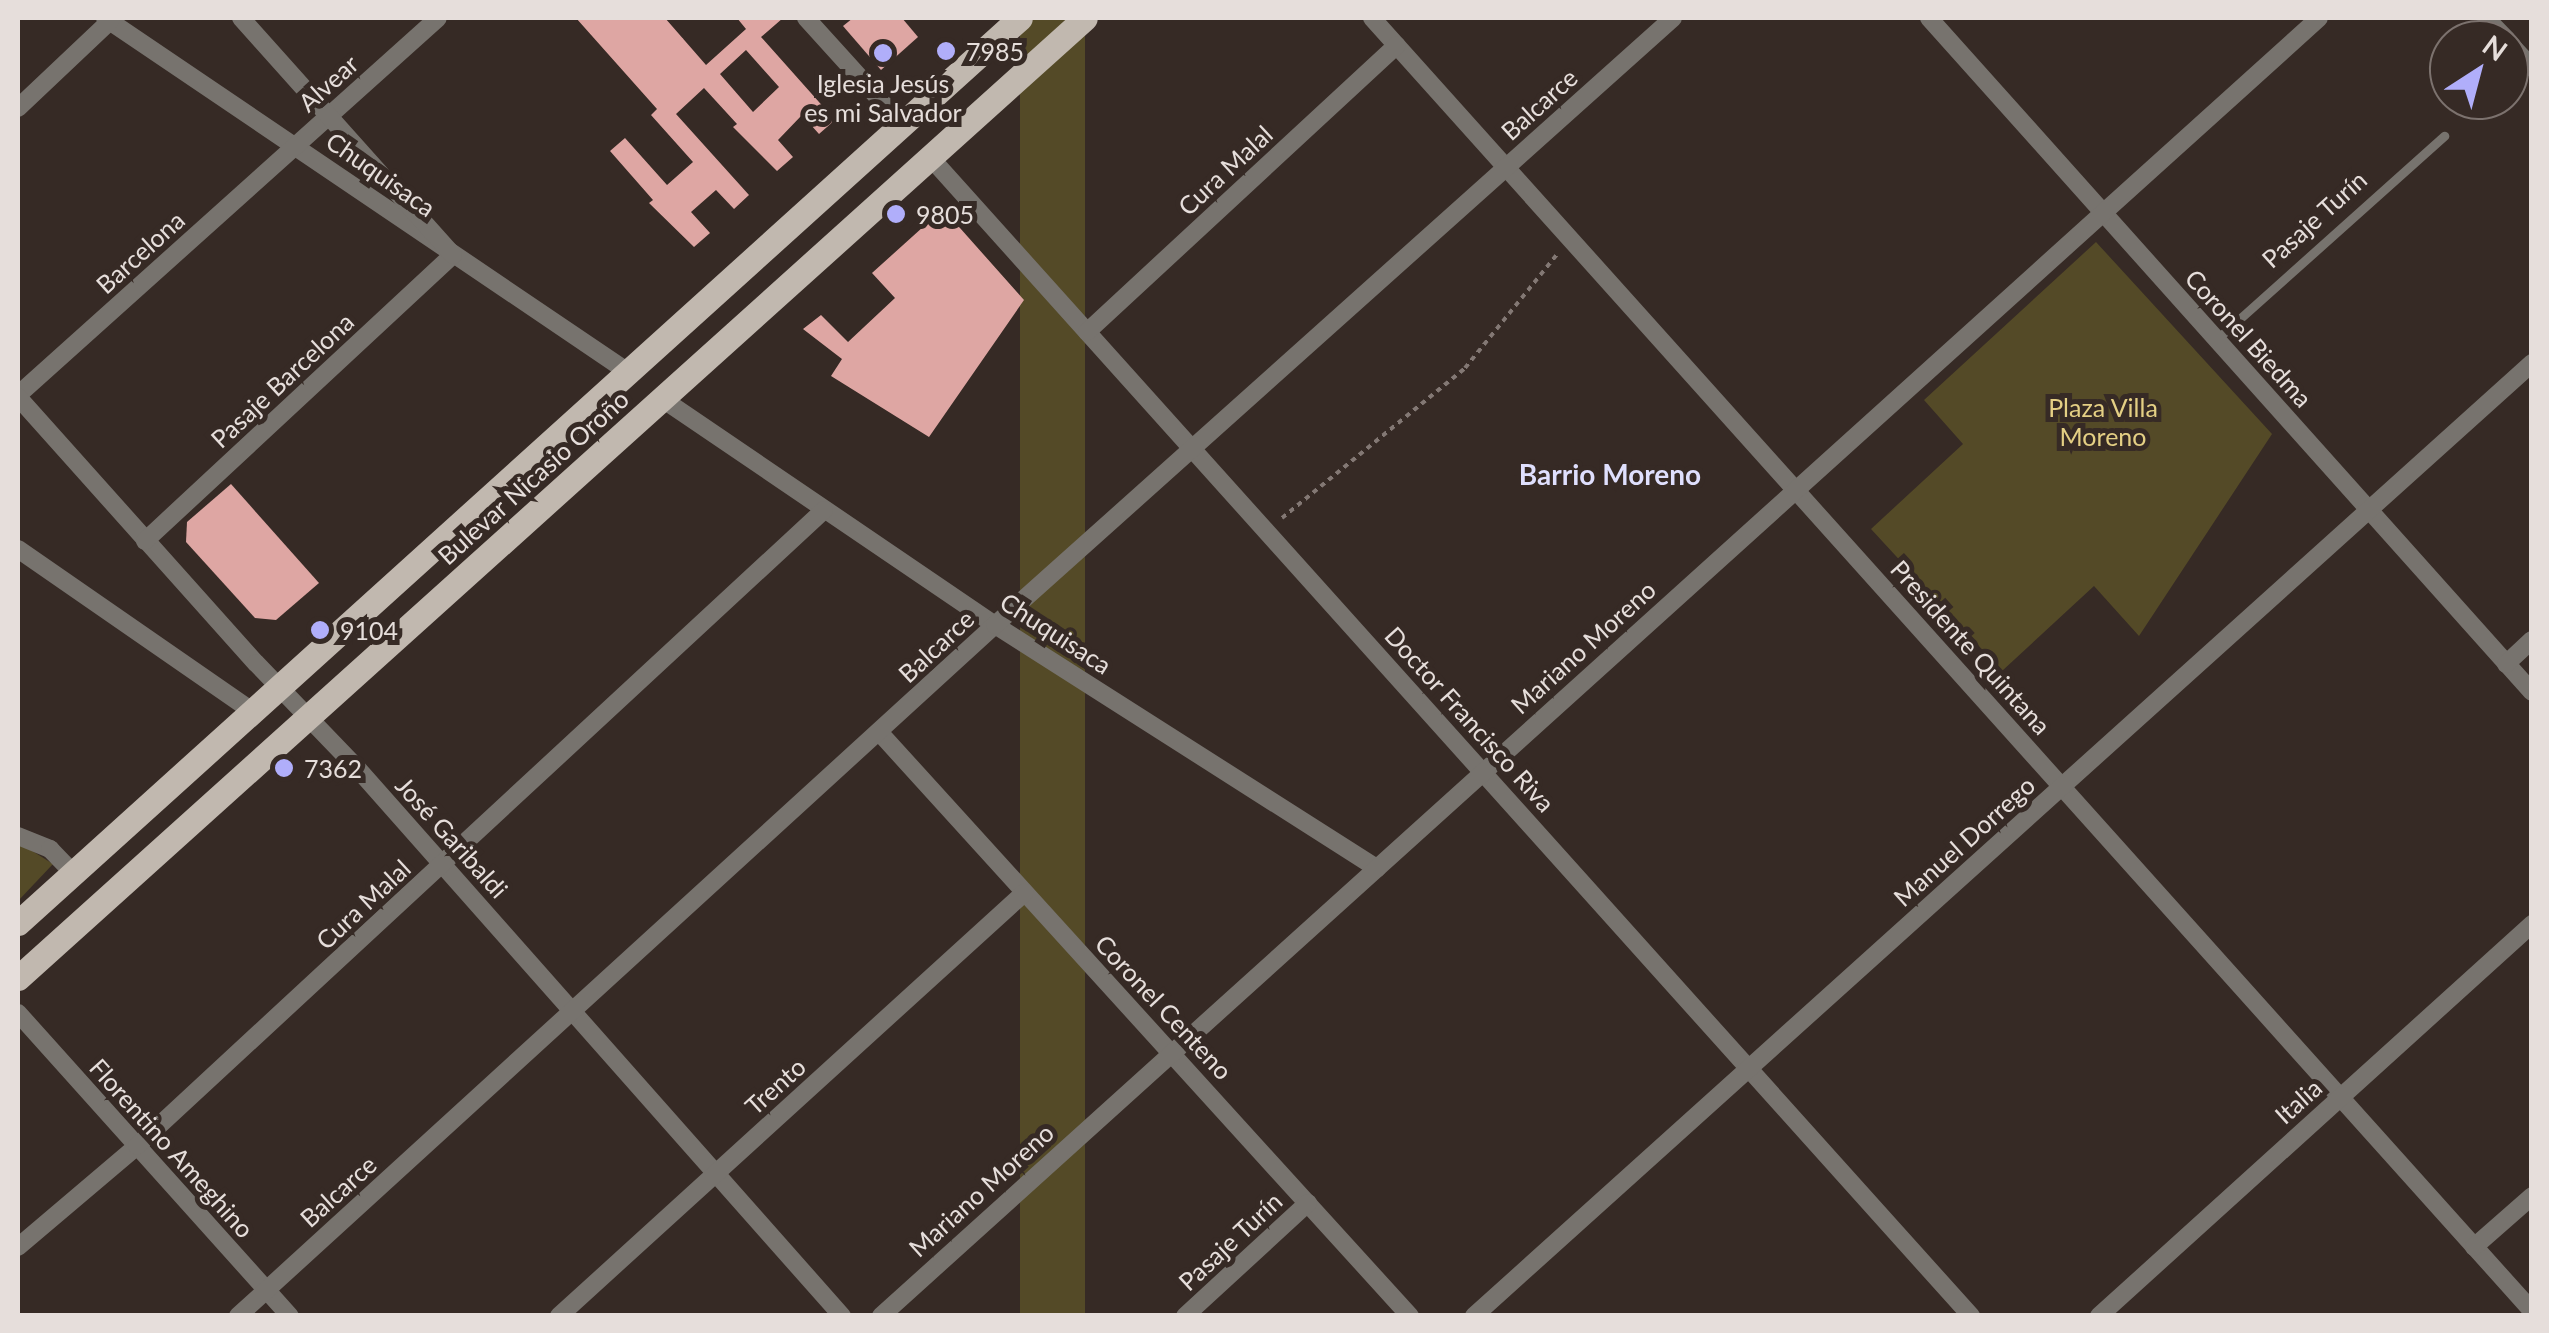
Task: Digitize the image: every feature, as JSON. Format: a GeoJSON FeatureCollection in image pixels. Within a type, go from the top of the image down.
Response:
{"type":"FeatureCollection","features":[{"type":"Feature","properties":{"kind":"main road","name":"Bulevar Nicasio Oroño"},"geometry":{"type":"LineString","coordinates":[[18,922],[1020,18]]}},
{"type":"Feature","properties":{"kind":"main road","name":"Bulevar Nicasio Oroño"},"geometry":{"type":"LineString","coordinates":[[19,974],[664,400],[1085,18]]}},
{"type":"Feature","properties":{"kind":"street"},"geometry":{"type":"LineString","coordinates":[[241,18],[453,254]]}},
{"type":"Feature","properties":{"kind":"street","name":"Alvear"},"geometry":{"type":"LineString","coordinates":[[295,146],[438,18]]}},
{"type":"Feature","properties":{"kind":"street"},"geometry":{"type":"LineString","coordinates":[[806,18],[902,124]]}},
{"type":"Feature","properties":{"kind":"street","name":"Presidente Quintana"},"geometry":{"type":"LineString","coordinates":[[1372,18],[2532,1311]]}},
{"type":"Feature","properties":{"kind":"street","name":"Balcarce"},"geometry":{"type":"LineString","coordinates":[[238,1316],[995,624],[1673,18]]}},
{"type":"Feature","properties":{"kind":"street","name":"Coronel Biedma"},"geometry":{"type":"LineString","coordinates":[[1929,18],[2532,692]]}},
{"type":"Feature","properties":{"kind":"street","name":"Mariano Moreno"},"geometry":{"type":"LineString","coordinates":[[880,1316],[2319,18]]}},
{"type":"Feature","properties":{"kind":"street"},"geometry":{"type":"LineString","coordinates":[[18,108],[107,19]]}},
{"type":"Feature","properties":{"kind":"street","name":"Chuquisaca"},"geometry":{"type":"LineString","coordinates":[[107,19],[628,372]]}},
{"type":"Feature","properties":{"kind":"street","name":"Cura Malal"},"geometry":{"type":"LineString","coordinates":[[1087,332],[1397,44]]}},
{"type":"Feature","properties":{"kind":"street","name":"Barcelona"},"geometry":{"type":"LineString","coordinates":[[18,396],[295,146]]}},
{"type":"Feature","properties":{"kind":"street","name":"Doctor Francisco Riva"},"geometry":{"type":"LineString","coordinates":[[930,158],[1971,1316]]}},
{"type":"Feature","properties":{"kind":"street","name":"Pasaje Barcelona"},"geometry":{"type":"LineString","coordinates":[[145,541],[453,254]]}},
{"type":"Feature","properties":{"kind":"street","name":"Manuel Dorrego"},"geometry":{"type":"LineString","coordinates":[[1474,1316],[2532,363]]}},
{"type":"Feature","properties":{"kind":"street","name":"José Garibaldi"},"geometry":{"type":"LineString","coordinates":[[18,396],[145,541],[575,1011],[842,1316]]}},
{"type":"Feature","properties":{"kind":"street","name":"Chuquisaca"},"geometry":{"type":"LineString","coordinates":[[664,400],[995,624],[1377,868]]}},
{"type":"Feature","properties":{"kind":"street","name":"Cura Malal"},"geometry":{"type":"LineString","coordinates":[[18,1247],[136,1146],[824,510]]}},
{"type":"Feature","properties":{"kind":"street"},"geometry":{"type":"LineString","coordinates":[[18,573],[23,553],[252,711]]}},
{"type":"Feature","properties":{"kind":"street"},"geometry":{"type":"LineString","coordinates":[[2506,664],[2532,640]]}},
{"type":"Feature","properties":{"kind":"street","name":"Coronel Centeno"},"geometry":{"type":"LineString","coordinates":[[880,733],[1410,1316]]}},
{"type":"Feature","properties":{"kind":"street"},"geometry":{"type":"LineString","coordinates":[[18,836],[50,850],[73,872]]}},
{"type":"Feature","properties":{"kind":"street","name":"Trento"},"geometry":{"type":"LineString","coordinates":[[559,1316],[1024,893]]}},
{"type":"Feature","properties":{"kind":"street","name":"Italia"},"geometry":{"type":"LineString","coordinates":[[2099,1316],[2532,924]]}},
{"type":"Feature","properties":{"kind":"street","name":"Florentino Ameghino"},"geometry":{"type":"LineString","coordinates":[[18,1013],[290,1316]]}},
{"type":"Feature","properties":{"kind":"street"},"geometry":{"type":"LineString","coordinates":[[2474,1248],[2532,1196]]}},
{"type":"Feature","properties":{"kind":"street","name":"Pasaje Turín"},"geometry":{"type":"LineString","coordinates":[[1185,1316],[1308,1202]]}},
{"type":"Feature","properties":{"kind":"lane","name":"Pasaje Turín"},"geometry":{"type":"LineString","coordinates":[[2216,340],[2444,136]]}},
{"type":"Feature","properties":{"kind":"path"},"geometry":{"type":"LineString","coordinates":[[1267,530],[1465,368],[1571,238]]}},
{"type":"Feature","properties":{"kind":"green space"},"geometry":{"type":"Polygon","coordinates":[[[1020,18],[1085,18],[1085,1316],[1020,1316],[1020,18]]]}},
{"type":"Feature","properties":{"kind":"green space","name":"Plaza Villa Moreno"},"geometry":{"type":"Polygon","coordinates":[[[2096,242],[2272,434],[2139,636],[2094,586],[2002,671],[1871,529],[1963,444],[1924,400],[2096,242]]]}},
{"type":"Feature","properties":{"kind":"green space"},"geometry":{"type":"Polygon","coordinates":[[[18,842],[53,864],[18,901],[18,842]]]}},
{"type":"Feature","properties":{"kind":"building"},"geometry":{"type":"Polygon","coordinates":[[[576,18],[665,18],[706,65],[746,29],[737,18],[783,18],[761,37],[835,120],[819,134],[802,115],[778,140],[793,157],[777,171],[733,127],[737,124],[704,88],[676,114],[749,195],[734,209],[716,190],[691,212],[710,233],[694,247],[649,203],[653,200],[610,151],[625,138],[667,185],[693,162],[651,115],[657,109],[576,18]],[[746,50],[720,74],[753,112],[779,87],[746,50]]]}},
{"type":"Feature","properties":{"kind":"building","name":"Iglesia Jesús es mi Salvador"},"geometry":{"type":"Polygon","coordinates":[[[853,18],[902,18],[918,37],[881,70],[843,26],[853,18]]]}},
{"type":"Feature","properties":{"kind":"building"},"geometry":{"type":"Polygon","coordinates":[[[933,218],[952,219],[1024,300],[929,437],[831,376],[842,359],[803,329],[821,315],[848,342],[895,298],[872,273],[933,218]]]}},
{"type":"Feature","properties":{"kind":"building"},"geometry":{"type":"Polygon","coordinates":[[[231,484],[319,583],[276,620],[255,618],[186,542],[187,522],[231,484]]]}},
{"type":"Feature","properties":{"kind":"place","name":"7985"},"geometry":{"type":"Point","coordinates":[946,51]}},
{"type":"Feature","properties":{"kind":"place","name":"Iglesia Jesús es mi Salvador"},"geometry":{"type":"Point","coordinates":[883,53]}},
{"type":"Feature","properties":{"kind":"place","name":"9805"},"geometry":{"type":"Point","coordinates":[896,214]}},
{"type":"Feature","properties":{"kind":"place","name":"9104"},"geometry":{"type":"Point","coordinates":[320,630]}},
{"type":"Feature","properties":{"kind":"place","name":"7362"},"geometry":{"type":"Point","coordinates":[284,768]}},
{"type":"Feature","properties":{"kind":"district","name":"Barrio Moreno"},"geometry":{"type":"Point","coordinates":[1610,474]}}]}
